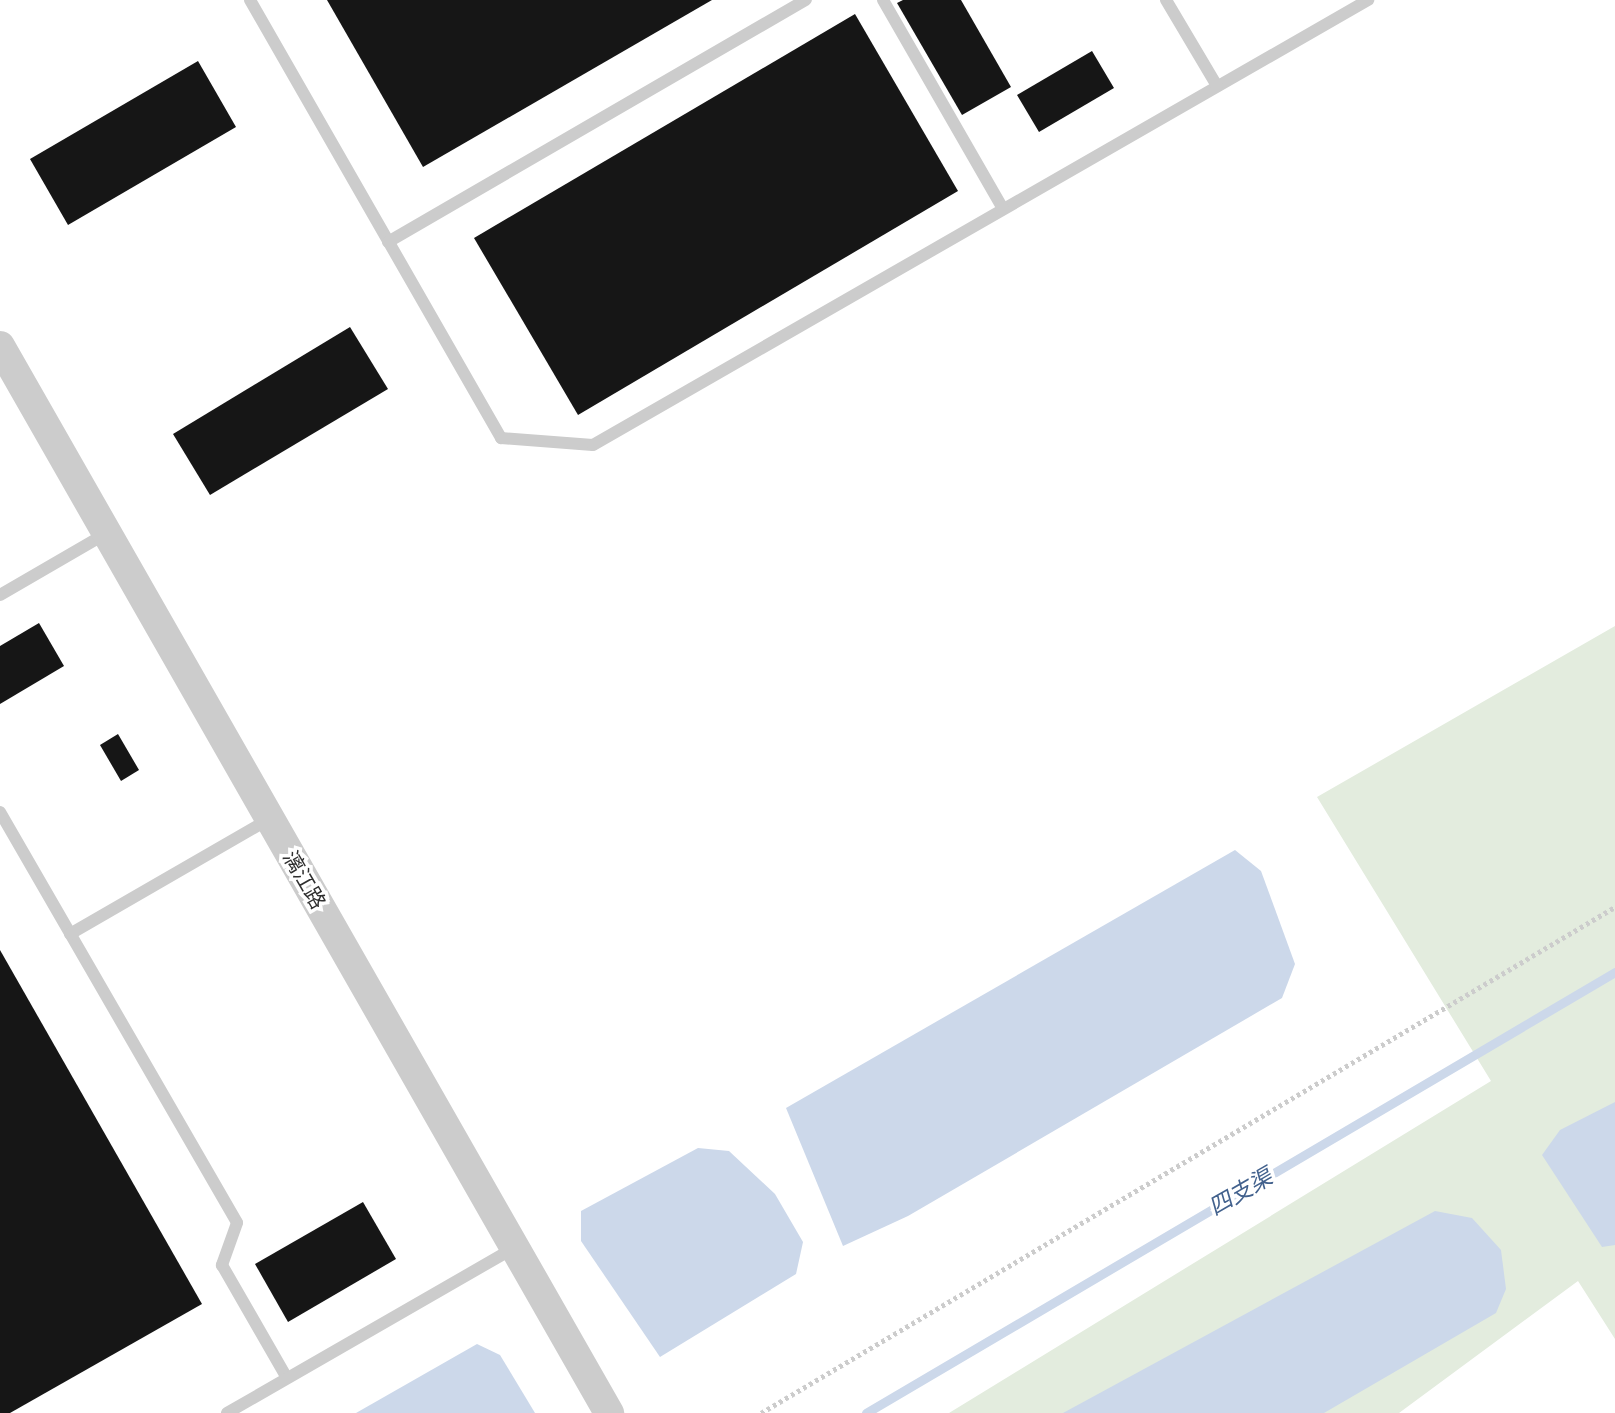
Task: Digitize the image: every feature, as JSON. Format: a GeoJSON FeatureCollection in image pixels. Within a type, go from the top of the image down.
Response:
{"type":"FeatureCollection","features":[{"type":"Feature","properties":{"kind":"street","name":"漓江路"},"geometry":{"type":"LineString","coordinates":[[0,346],[610,1413]]}},
{"type":"Feature","properties":{"kind":"lane"},"geometry":{"type":"LineString","coordinates":[[250,0],[501,438],[593,445],[1368,0]]}},
{"type":"Feature","properties":{"kind":"lane"},"geometry":{"type":"LineString","coordinates":[[388,242],[806,0]]}},
{"type":"Feature","properties":{"kind":"lane"},"geometry":{"type":"LineString","coordinates":[[883,0],[1003,209]]}},
{"type":"Feature","properties":{"kind":"lane"},"geometry":{"type":"LineString","coordinates":[[1166,0],[1217,86]]}},
{"type":"Feature","properties":{"kind":"lane"},"geometry":{"type":"LineString","coordinates":[[0,595],[107,533]]}},
{"type":"Feature","properties":{"kind":"lane"},"geometry":{"type":"LineString","coordinates":[[0,812],[237,1223],[222,1265],[288,1378]]}},
{"type":"Feature","properties":{"kind":"lane"},"geometry":{"type":"LineString","coordinates":[[70,934],[270,819]]}},
{"type":"Feature","properties":{"kind":"lane"},"geometry":{"type":"LineString","coordinates":[[227,1413],[514,1248]]}},
{"type":"Feature","properties":{"kind":"path"},"geometry":{"type":"LineString","coordinates":[[761,1413],[1615,907]]}},
{"type":"Feature","properties":{"kind":"shaded area"},"geometry":{"type":"Polygon","coordinates":[[[1615,626],[1615,1339],[1578,1281],[1399,1413],[949,1413],[1491,1081],[1317,797],[1615,626]]]}},
{"type":"Feature","properties":{"kind":"water"},"geometry":{"type":"Polygon","coordinates":[[[1235,850],[1261,871],[1295,964],[1282,998],[908,1216],[843,1246],[786,1108],[1235,850]]]}},
{"type":"Feature","properties":{"kind":"water"},"geometry":{"type":"Polygon","coordinates":[[[1615,1102],[1615,1245],[1602,1247],[1542,1155],[1560,1130],[1615,1102]]]}},
{"type":"Feature","properties":{"kind":"water"},"geometry":{"type":"Polygon","coordinates":[[[698,1148],[729,1151],[775,1194],[803,1242],[796,1274],[660,1357],[581,1241],[581,1211],[698,1148]]]}},
{"type":"Feature","properties":{"kind":"water"},"geometry":{"type":"Polygon","coordinates":[[[1435,1211],[1472,1218],[1501,1250],[1506,1289],[1496,1313],[1324,1413],[1063,1413],[1435,1211]]]}},
{"type":"Feature","properties":{"kind":"water"},"geometry":{"type":"Polygon","coordinates":[[[477,1344],[500,1355],[535,1413],[356,1413],[477,1344]]]}},
{"type":"Feature","properties":{"kind":"building"},"geometry":{"type":"Polygon","coordinates":[[[327,0],[712,0],[423,167],[327,0]]]}},
{"type":"Feature","properties":{"kind":"building"},"geometry":{"type":"Polygon","coordinates":[[[903,0],[961,0],[1011,87],[962,115],[897,3],[903,0]]]}},
{"type":"Feature","properties":{"kind":"building"},"geometry":{"type":"Polygon","coordinates":[[[855,14],[958,191],[578,415],[474,238],[855,14]]]}},
{"type":"Feature","properties":{"kind":"building"},"geometry":{"type":"Polygon","coordinates":[[[1092,51],[1114,88],[1039,132],[1017,95],[1092,51]]]}},
{"type":"Feature","properties":{"kind":"building"},"geometry":{"type":"Polygon","coordinates":[[[198,61],[236,127],[68,225],[30,159],[198,61]]]}},
{"type":"Feature","properties":{"kind":"building"},"geometry":{"type":"Polygon","coordinates":[[[350,327],[388,389],[210,495],[173,434],[350,327]]]}},
{"type":"Feature","properties":{"kind":"building"},"geometry":{"type":"Polygon","coordinates":[[[39,623],[64,666],[0,704],[0,646],[39,623]]]}},
{"type":"Feature","properties":{"kind":"building"},"geometry":{"type":"Polygon","coordinates":[[[118,734],[139,770],[121,781],[100,745],[118,734]]]}},
{"type":"Feature","properties":{"kind":"building"},"geometry":{"type":"Polygon","coordinates":[[[0,950],[202,1304],[10,1413],[0,1413],[0,950]]]}},
{"type":"Feature","properties":{"kind":"building"},"geometry":{"type":"Polygon","coordinates":[[[363,1202],[396,1259],[288,1322],[255,1264],[363,1202]]]}},
{"type":"Feature","properties":{"kind":"waterway","name":"四支渠"},"geometry":{"type":"LineString","coordinates":[[866,1413],[1615,972]]}}]}
